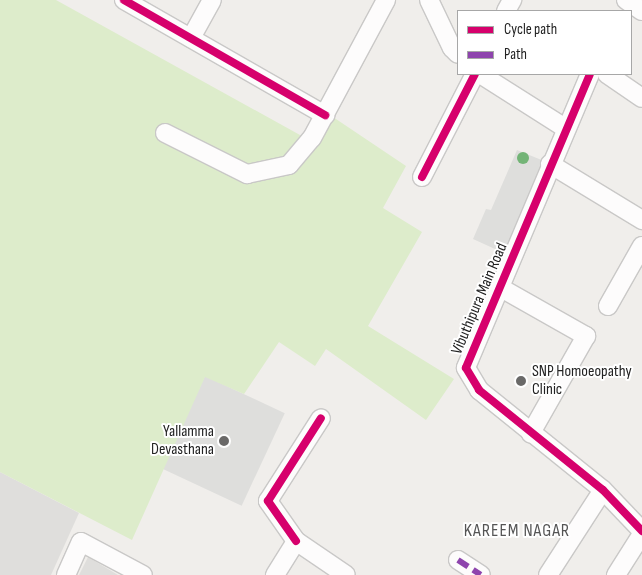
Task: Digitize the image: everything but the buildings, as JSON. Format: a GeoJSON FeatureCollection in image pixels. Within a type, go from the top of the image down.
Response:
{"type":"FeatureCollection","features":[{"type":"Feature","properties":{"kind":"street"},"geometry":{"type":"LineString","coordinates":[[124,0],[325,116]]}},
{"type":"Feature","properties":{"kind":"street"},"geometry":{"type":"LineString","coordinates":[[191,38],[212,0]]}},
{"type":"Feature","properties":{"kind":"street"},"geometry":{"type":"LineString","coordinates":[[165,134],[247,174],[289,165],[312,138],[325,116],[386,0]]}},
{"type":"Feature","properties":{"kind":"street"},"geometry":{"type":"LineString","coordinates":[[625,0],[642,11]]}},
{"type":"Feature","properties":{"kind":"street"},"geometry":{"type":"LineString","coordinates":[[432,1],[452,48],[457,53]]}},
{"type":"Feature","properties":{"kind":"street"},"geometry":{"type":"LineString","coordinates":[[422,177],[474,75]]}},
{"type":"Feature","properties":{"kind":"street"},"geometry":{"type":"LineString","coordinates":[[482,75],[565,128]]}},
{"type":"Feature","properties":{"kind":"street","name":"Vibuthipura Main Road"},"geometry":{"type":"LineString","coordinates":[[590,75],[565,128],[501,288],[466,368],[478,390],[603,490],[642,533]]}},
{"type":"Feature","properties":{"kind":"street"},"geometry":{"type":"LineString","coordinates":[[608,75],[642,98]]}},
{"type":"Feature","properties":{"kind":"street"},"geometry":{"type":"LineString","coordinates":[[550,164],[642,220]]}},
{"type":"Feature","properties":{"kind":"street"},"geometry":{"type":"LineString","coordinates":[[608,306],[642,246]]}},
{"type":"Feature","properties":{"kind":"street"},"geometry":{"type":"LineString","coordinates":[[501,288],[586,336],[531,433]]}},
{"type":"Feature","properties":{"kind":"street"},"geometry":{"type":"LineString","coordinates":[[321,418],[268,501],[296,541],[346,575]]}},
{"type":"Feature","properties":{"kind":"street"},"geometry":{"type":"LineString","coordinates":[[548,575],[603,490]]}},
{"type":"Feature","properties":{"kind":"street"},"geometry":{"type":"LineString","coordinates":[[616,575],[642,533]]}},
{"type":"Feature","properties":{"kind":"street"},"geometry":{"type":"LineString","coordinates":[[274,575],[296,541]]}},
{"type":"Feature","properties":{"kind":"street"},"geometry":{"type":"LineString","coordinates":[[66,575],[81,542],[143,575]]}},
{"type":"Feature","properties":{"kind":"street"},"geometry":{"type":"LineString","coordinates":[[458,560],[481,575]]}},
{"type":"Feature","properties":{"kind":"shaded area"},"geometry":{"type":"Polygon","coordinates":[[[517,150],[544,161],[506,254],[473,239],[486,209],[491,210],[517,150]]]}},
{"type":"Feature","properties":{"kind":"shaded area","name":"Yallamma Devasthana"},"geometry":{"type":"Polygon","coordinates":[[[205,376],[285,413],[242,506],[162,468],[205,376]]]}},
{"type":"Feature","properties":{"kind":"shaded area"},"geometry":{"type":"Polygon","coordinates":[[[0,472],[79,513],[51,575],[0,575],[0,472]]]}},
{"type":"Feature","properties":{"kind":"shaded area"},"geometry":{"type":"Polygon","coordinates":[[[88,557],[118,575],[79,575],[88,557]]]}},
{"type":"Feature","properties":{"kind":"green space"},"geometry":{"type":"Polygon","coordinates":[[[0,0],[56,0],[318,145],[330,115],[406,166],[383,208],[422,232],[368,326],[454,379],[426,420],[326,349],[315,366],[279,342],[244,394],[205,377],[132,540],[0,472],[0,0]]]}},
{"type":"Feature","properties":{"kind":"marked path"},"geometry":{"type":"LineString","coordinates":[[458,560],[481,575]]}},
{"type":"Feature","properties":{"kind":"cycle path"},"geometry":{"type":"LineString","coordinates":[[124,0],[325,115]]}},
{"type":"Feature","properties":{"kind":"cycle path"},"geometry":{"type":"LineString","coordinates":[[422,177],[474,75]]}},
{"type":"Feature","properties":{"kind":"cycle path"},"geometry":{"type":"LineString","coordinates":[[590,75],[466,368],[479,390],[603,490],[642,531]]}},
{"type":"Feature","properties":{"kind":"cycle path"},"geometry":{"type":"LineString","coordinates":[[296,541],[268,501],[321,418]]}},
{"type":"Feature","properties":{"kind":"place","name":"SNP Homoeopathy Clinic"},"geometry":{"type":"Point","coordinates":[521,381]}},
{"type":"Feature","properties":{"kind":"place","name":"Yallamma Devasthana"},"geometry":{"type":"Point","coordinates":[224,441]}},
{"type":"Feature","properties":{"kind":"district","name":"KAREEM NAGAR"},"geometry":{"type":"Point","coordinates":[517,531]}}]}
